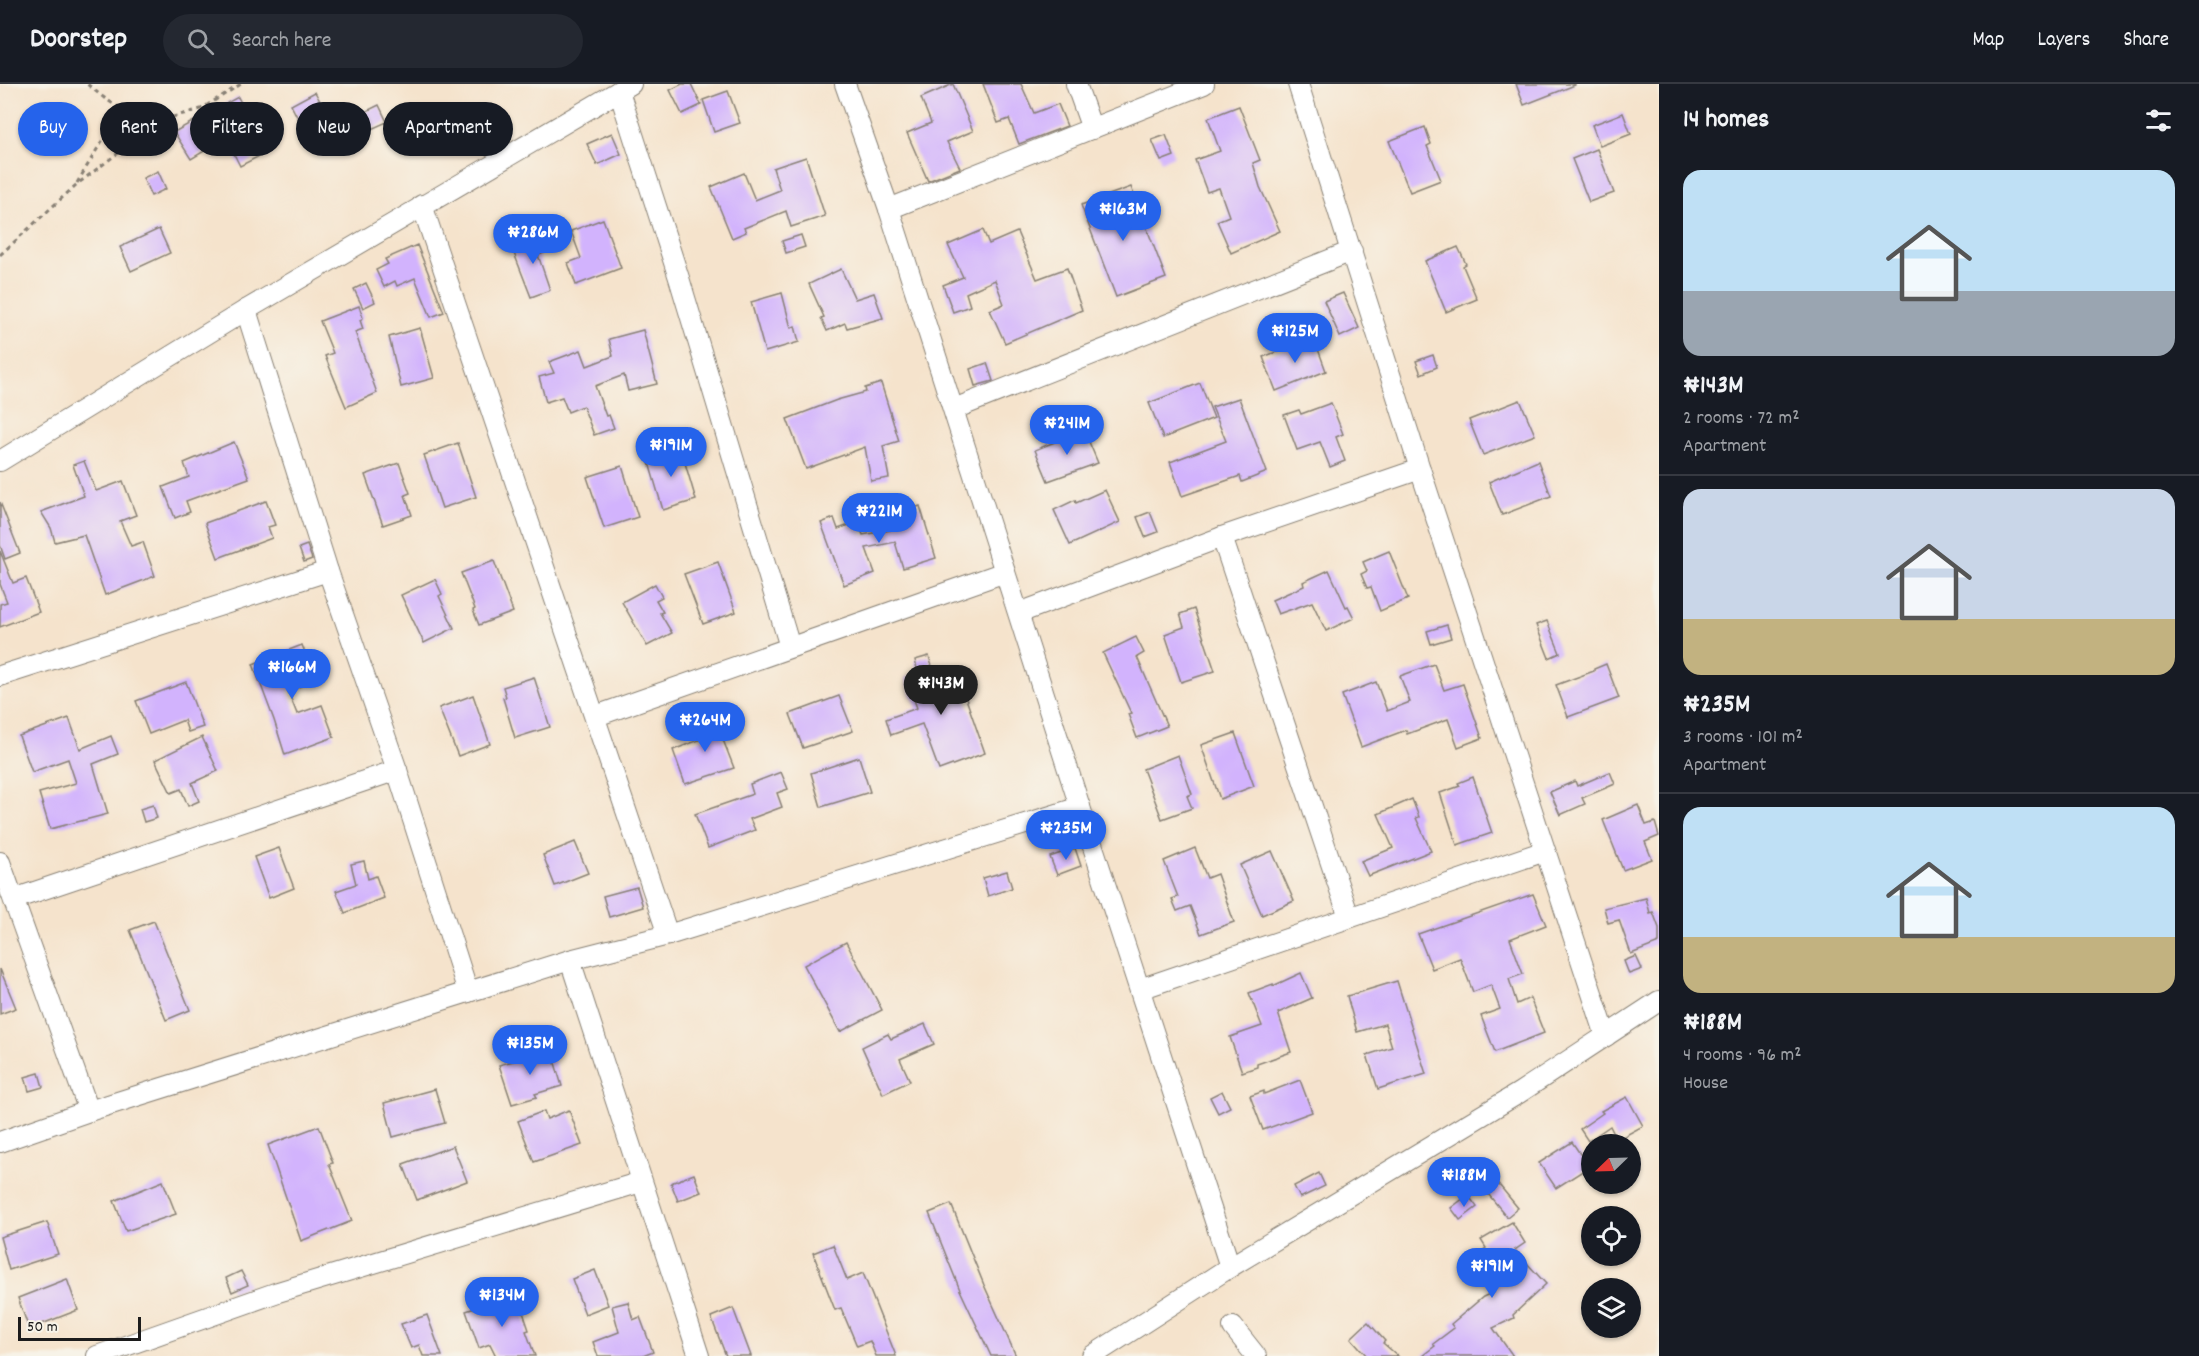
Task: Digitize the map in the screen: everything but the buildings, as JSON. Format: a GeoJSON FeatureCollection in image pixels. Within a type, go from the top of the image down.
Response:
{"type":"FeatureCollection","features":[{"type":"Feature","properties":{"kind":"street"},"geometry":{"type":"LineString","coordinates":[[845,84],[890,209],[1080,807],[1230,1267]]}},
{"type":"Feature","properties":{"kind":"street"},"geometry":{"type":"LineString","coordinates":[[1076,84],[1092,129]]}},
{"type":"Feature","properties":{"kind":"street"},"geometry":{"type":"LineString","coordinates":[[890,209],[1204,84]]}},
{"type":"Feature","properties":{"kind":"street"},"geometry":{"type":"LineString","coordinates":[[1298,84],[1420,469],[1606,1036]]}},
{"type":"Feature","properties":{"kind":"street"},"geometry":{"type":"LineString","coordinates":[[0,461],[246,310],[625,87],[679,278],[790,647]]}},
{"type":"Feature","properties":{"kind":"street"},"geometry":{"type":"LineString","coordinates":[[422,205],[668,935]]}},
{"type":"Feature","properties":{"kind":"street"},"geometry":{"type":"LineString","coordinates":[[954,410],[1352,251]]}},
{"type":"Feature","properties":{"kind":"street"},"geometry":{"type":"LineString","coordinates":[[246,310],[328,571],[397,770],[468,992]]}},
{"type":"Feature","properties":{"kind":"street"},"geometry":{"type":"LineString","coordinates":[[1019,612],[1222,537],[1420,469]]}},
{"type":"Feature","properties":{"kind":"street"},"geometry":{"type":"LineString","coordinates":[[1222,537],[1349,917]]}},
{"type":"Feature","properties":{"kind":"street"},"geometry":{"type":"LineString","coordinates":[[0,676],[328,571]]}},
{"type":"Feature","properties":{"kind":"street"},"geometry":{"type":"LineString","coordinates":[[596,716],[1005,572]]}},
{"type":"Feature","properties":{"kind":"street"},"geometry":{"type":"LineString","coordinates":[[14,899],[397,770]]}},
{"type":"Feature","properties":{"kind":"street"},"geometry":{"type":"LineString","coordinates":[[0,1142],[89,1111],[570,960],[668,935],[1080,807]]}},
{"type":"Feature","properties":{"kind":"street"},"geometry":{"type":"LineString","coordinates":[[1140,989],[1545,851]]}},
{"type":"Feature","properties":{"kind":"street"},"geometry":{"type":"LineString","coordinates":[[0,861],[89,1111]]}},
{"type":"Feature","properties":{"kind":"street"},"geometry":{"type":"LineString","coordinates":[[570,960],[699,1356]]}},
{"type":"Feature","properties":{"kind":"street"},"geometry":{"type":"LineString","coordinates":[[1092,1356],[1230,1267],[1519,1093],[1659,1001]]}},
{"type":"Feature","properties":{"kind":"street"},"geometry":{"type":"LineString","coordinates":[[98,1356],[151,1347],[278,1292],[641,1182]]}},
{"type":"Feature","properties":{"kind":"street"},"geometry":{"type":"LineString","coordinates":[[1233,1327],[1256,1356]]}},
{"type":"Feature","properties":{"kind":"path"},"geometry":{"type":"LineString","coordinates":[[87,84],[110,102]]}},
{"type":"Feature","properties":{"kind":"path"},"geometry":{"type":"LineString","coordinates":[[178,116],[201,109],[241,84]]}},
{"type":"Feature","properties":{"kind":"path"},"geometry":{"type":"LineString","coordinates":[[76,185],[100,144]]}},
{"type":"Feature","properties":{"kind":"path"},"geometry":{"type":"LineString","coordinates":[[0,255],[76,185],[116,156]]}}]}
